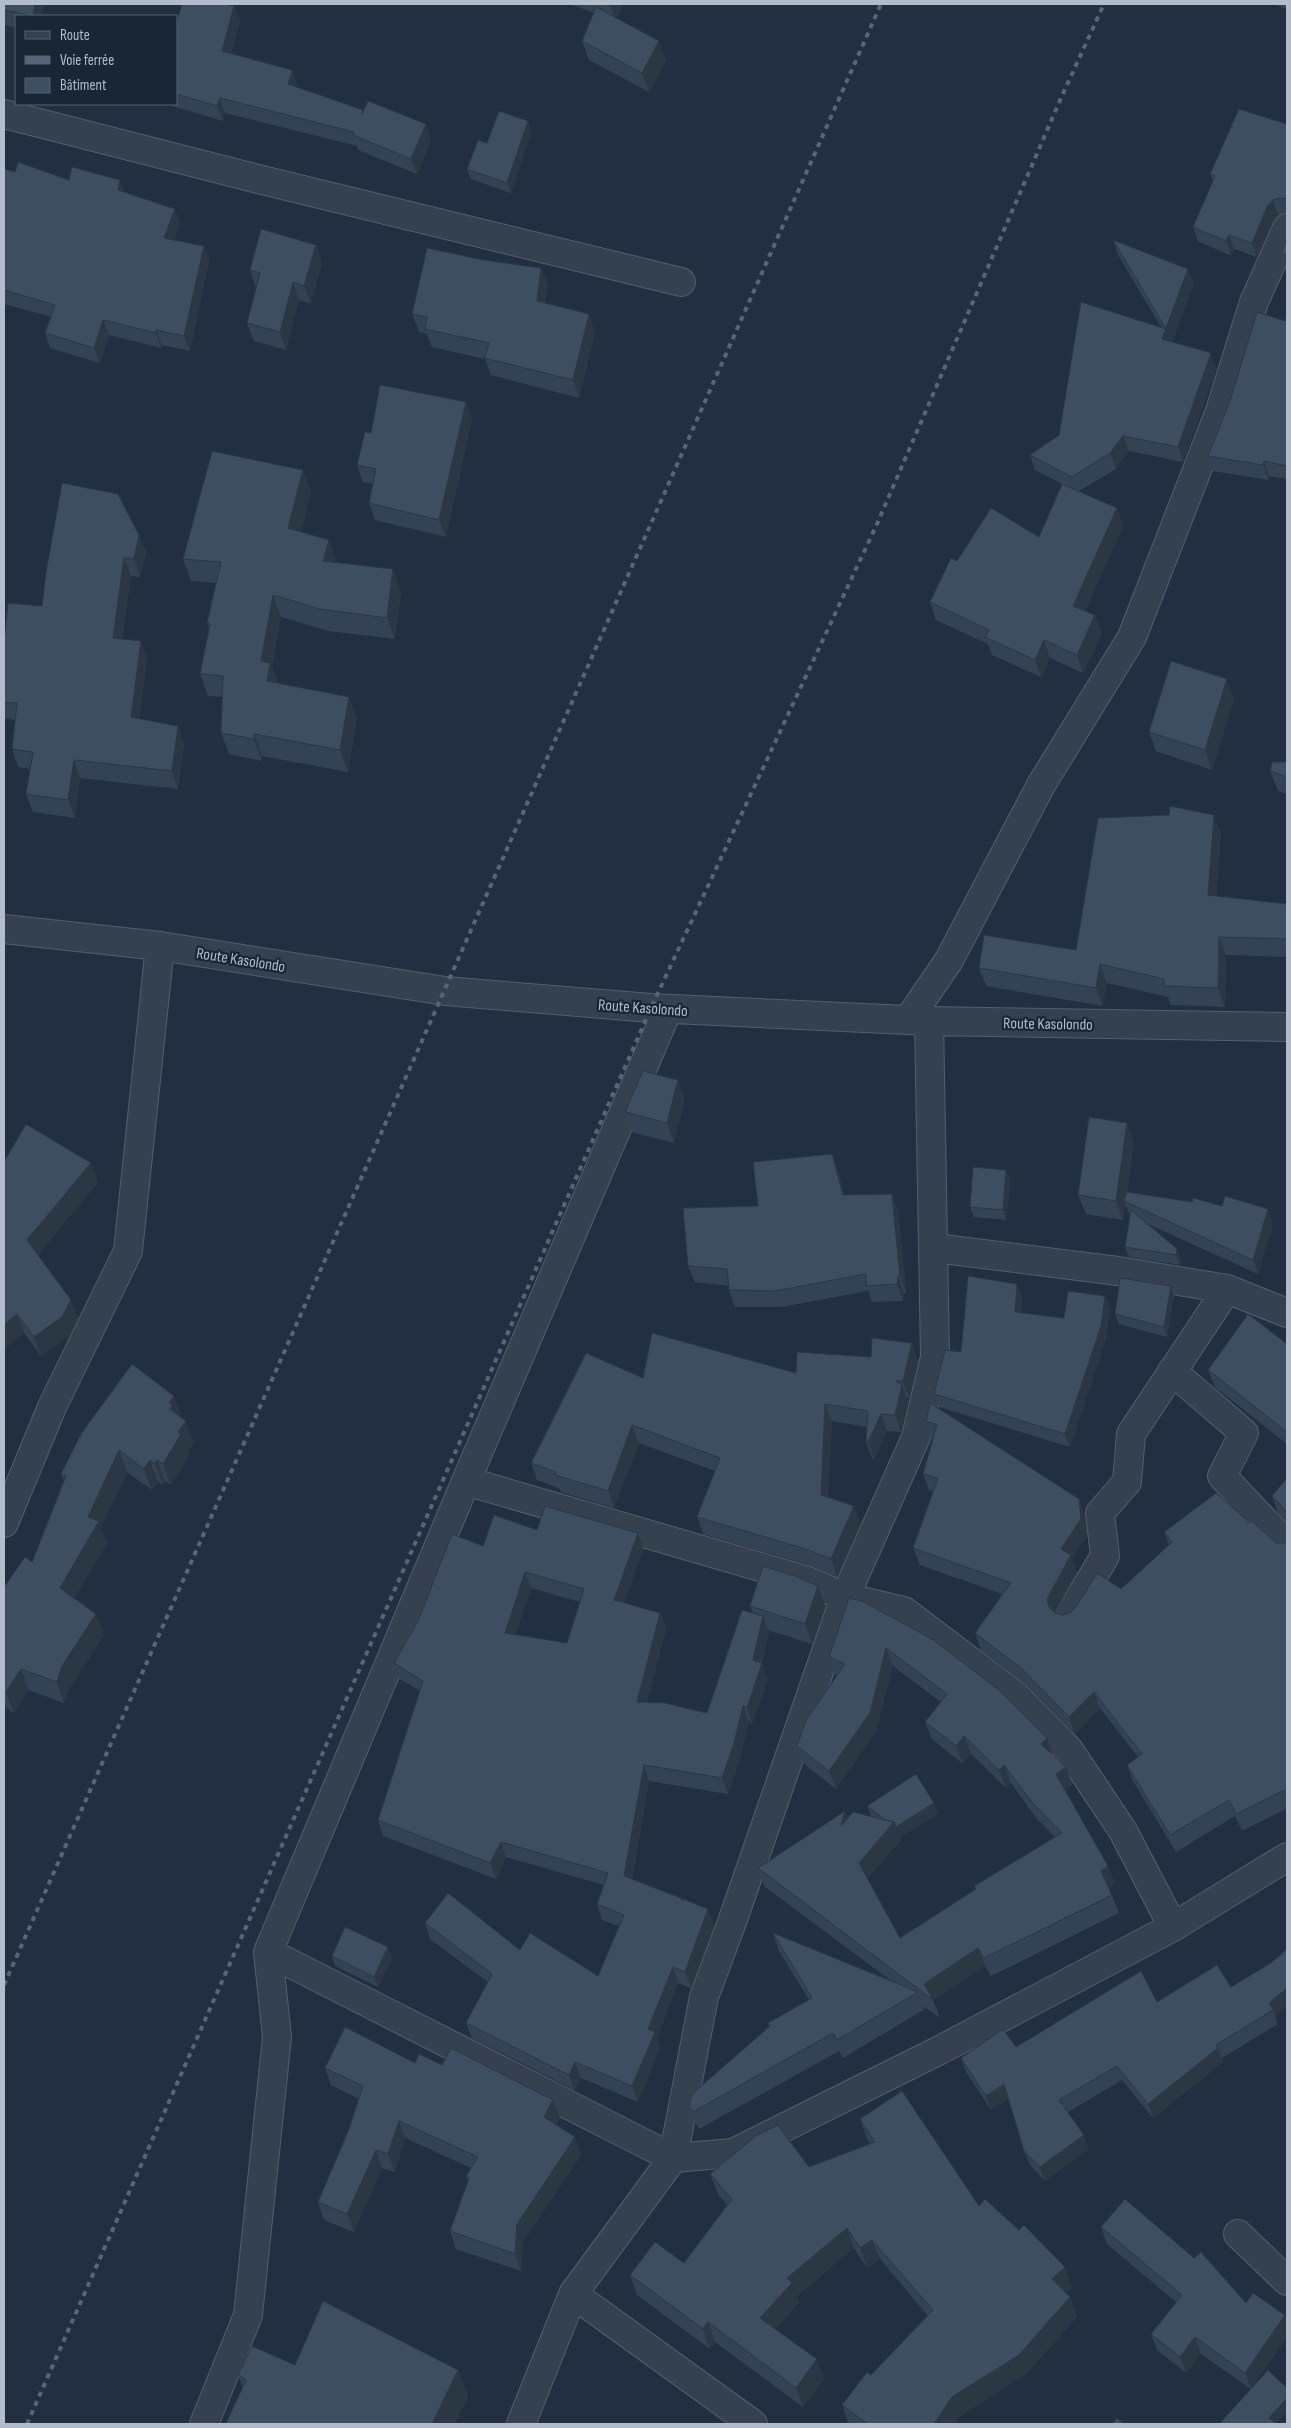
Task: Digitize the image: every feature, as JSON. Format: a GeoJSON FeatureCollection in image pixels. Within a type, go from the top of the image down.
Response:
{"type":"FeatureCollection","features":[{"type":"Feature","properties":{"kind":"street"},"geometry":{"type":"LineString","coordinates":[[4,114],[258,180],[681,282]]}},
{"type":"Feature","properties":{"kind":"street"},"geometry":{"type":"LineString","coordinates":[[521,2424],[573,2294],[673,2158],[704,1997],[845,1597],[916,1437],[936,1357],[935,1248],[919,1020],[1041,785],[1132,637],[1220,411],[1254,302],[1287,228]]}},
{"type":"Feature","properties":{"kind":"street","name":"Route Kasolondo"},"geometry":{"type":"LineString","coordinates":[[4,930],[160,946],[445,991],[668,1009],[919,1020],[1287,1027]]}},
{"type":"Feature","properties":{"kind":"street"},"geometry":{"type":"LineString","coordinates":[[4,1523],[52,1407],[128,1251],[160,946]]}},
{"type":"Feature","properties":{"kind":"street"},"geometry":{"type":"LineString","coordinates":[[204,2424],[248,2315],[277,2037],[268,1952],[466,1481],[668,1009]]}},
{"type":"Feature","properties":{"kind":"street"},"geometry":{"type":"LineString","coordinates":[[935,1248],[1118,1271],[1227,1289],[1287,1313]]}},
{"type":"Feature","properties":{"kind":"street"},"geometry":{"type":"LineString","coordinates":[[1069,1616],[1104,1556],[1100,1513],[1127,1482],[1131,1434],[1227,1289]]}},
{"type":"Feature","properties":{"kind":"street"},"geometry":{"type":"LineString","coordinates":[[1172,1371],[1244,1433],[1222,1476],[1287,1545]]}},
{"type":"Feature","properties":{"kind":"street"},"geometry":{"type":"LineString","coordinates":[[466,1481],[808,1581],[845,1597],[904,1611],[1016,1696],[1074,1758],[1123,1831],[1173,1927]]}},
{"type":"Feature","properties":{"kind":"street"},"geometry":{"type":"LineString","coordinates":[[268,1952],[673,2158],[733,2153],[938,2051],[1173,1927],[1287,1858]]}},
{"type":"Feature","properties":{"kind":"street"},"geometry":{"type":"LineString","coordinates":[[1238,2234],[1287,2281]]}},
{"type":"Feature","properties":{"kind":"street"},"geometry":{"type":"LineString","coordinates":[[573,2294],[753,2424]]}},
{"type":"Feature","properties":{"kind":"building"},"geometry":{"type":"Polygon","coordinates":[[[4,4],[35,4],[33,15],[4,10],[4,4]]]}},
{"type":"Feature","properties":{"kind":"building"},"geometry":{"type":"Polygon","coordinates":[[[182,4],[224,4],[234,6],[222,51],[292,70],[288,84],[363,110],[362,114],[368,101],[426,124],[411,159],[353,135],[354,132],[220,98],[217,106],[178,95],[178,17],[182,4]]]}},
{"type":"Feature","properties":{"kind":"building"},"geometry":{"type":"Polygon","coordinates":[[[596,7],[659,41],[642,73],[582,41],[596,7]]]}},
{"type":"Feature","properties":{"kind":"building"},"geometry":{"type":"Polygon","coordinates":[[[1239,109],[1287,124],[1287,199],[1273,200],[1267,207],[1252,243],[1229,235],[1226,241],[1193,227],[1215,176],[1210,174],[1239,109]]]}},
{"type":"Feature","properties":{"kind":"building"},"geometry":{"type":"Polygon","coordinates":[[[499,111],[528,121],[507,183],[467,169],[478,140],[487,143],[499,111]]]}},
{"type":"Feature","properties":{"kind":"building"},"geometry":{"type":"Polygon","coordinates":[[[18,162],[69,180],[72,167],[120,180],[118,190],[175,209],[164,238],[204,246],[184,336],[156,330],[156,333],[103,320],[94,348],[45,333],[55,305],[4,290],[4,169],[15,172],[18,162]]]}},
{"type":"Feature","properties":{"kind":"building"},"geometry":{"type":"Polygon","coordinates":[[[261,229],[316,245],[304,286],[293,282],[280,332],[247,323],[260,273],[250,270],[261,229]]]}},
{"type":"Feature","properties":{"kind":"building"},"geometry":{"type":"Polygon","coordinates":[[[1287,239],[1287,255],[1281,253],[1287,239]]]}},
{"type":"Feature","properties":{"kind":"building"},"geometry":{"type":"Polygon","coordinates":[[[1113,240],[1188,269],[1166,329],[1113,240]]]}},
{"type":"Feature","properties":{"kind":"building"},"geometry":{"type":"Polygon","coordinates":[[[427,248],[484,260],[541,268],[537,301],[589,314],[573,380],[485,358],[489,343],[425,329],[427,317],[412,314],[427,248]]]}},
{"type":"Feature","properties":{"kind":"building"},"geometry":{"type":"Polygon","coordinates":[[[1081,302],[1166,329],[1162,339],[1211,353],[1178,447],[1123,436],[1110,453],[1072,477],[1030,455],[1059,435],[1081,302]]]}},
{"type":"Feature","properties":{"kind":"building"},"geometry":{"type":"Polygon","coordinates":[[[1257,312],[1285,321],[1287,313],[1287,466],[1264,461],[1263,465],[1208,456],[1230,401],[1257,312]]]}},
{"type":"Feature","properties":{"kind":"building"},"geometry":{"type":"Polygon","coordinates":[[[380,385],[466,402],[439,520],[369,503],[376,469],[357,465],[365,432],[371,433],[380,385]]]}},
{"type":"Feature","properties":{"kind":"building"},"geometry":{"type":"Polygon","coordinates":[[[212,451],[303,470],[288,528],[329,540],[323,561],[393,569],[387,618],[320,609],[273,595],[261,661],[270,663],[267,681],[349,697],[340,750],[254,734],[254,739],[221,733],[223,676],[200,674],[210,624],[207,623],[221,562],[183,559],[212,451]]]}},
{"type":"Feature","properties":{"kind":"building"},"geometry":{"type":"Polygon","coordinates":[[[62,483],[118,494],[139,535],[134,559],[124,558],[113,638],[141,641],[131,717],[178,726],[172,771],[74,760],[68,800],[26,794],[33,752],[12,749],[17,703],[4,702],[4,643],[8,603],[42,606],[46,572],[62,483]]]}},
{"type":"Feature","properties":{"kind":"building"},"geometry":{"type":"Polygon","coordinates":[[[1062,484],[1117,508],[1073,606],[1095,615],[1077,655],[1044,640],[1035,660],[985,637],[989,630],[930,602],[951,558],[957,561],[991,508],[1039,537],[1062,484]]]}},
{"type":"Feature","properties":{"kind":"building"},"geometry":{"type":"Polygon","coordinates":[[[1171,661],[1227,679],[1205,750],[1149,732],[1171,661]]]}},
{"type":"Feature","properties":{"kind":"building"},"geometry":{"type":"Polygon","coordinates":[[[1272,762],[1287,762],[1287,777],[1270,771],[1272,762]]]}},
{"type":"Feature","properties":{"kind":"building"},"geometry":{"type":"Polygon","coordinates":[[[1170,806],[1214,815],[1208,895],[1287,904],[1287,939],[1219,937],[1218,988],[1164,986],[1164,979],[1100,964],[1096,988],[979,968],[984,935],[1076,950],[1098,818],[1169,815],[1170,806]]]}},
{"type":"Feature","properties":{"kind":"building"},"geometry":{"type":"Polygon","coordinates":[[[643,1071],[678,1080],[667,1123],[625,1112],[643,1071]]]}},
{"type":"Feature","properties":{"kind":"building"},"geometry":{"type":"Polygon","coordinates":[[[1089,1117],[1127,1123],[1116,1201],[1078,1195],[1089,1117]]]}},
{"type":"Feature","properties":{"kind":"building"},"geometry":{"type":"Polygon","coordinates":[[[26,1124],[91,1163],[27,1240],[71,1300],[62,1317],[34,1337],[17,1314],[4,1325],[4,1162],[26,1124]]]}},
{"type":"Feature","properties":{"kind":"building"},"geometry":{"type":"Polygon","coordinates":[[[832,1154],[843,1195],[892,1194],[900,1276],[898,1276],[897,1284],[866,1286],[866,1274],[775,1291],[729,1290],[727,1269],[688,1266],[683,1208],[758,1206],[753,1162],[832,1154]]]}},
{"type":"Feature","properties":{"kind":"building"},"geometry":{"type":"Polygon","coordinates":[[[973,1167],[1006,1170],[1003,1210],[970,1207],[973,1167]]]}},
{"type":"Feature","properties":{"kind":"building"},"geometry":{"type":"Polygon","coordinates":[[[1127,1192],[1192,1202],[1193,1198],[1222,1206],[1225,1196],[1268,1209],[1253,1260],[1124,1201],[1127,1192]]]}},
{"type":"Feature","properties":{"kind":"building"},"geometry":{"type":"Polygon","coordinates":[[[1131,1210],[1177,1249],[1176,1255],[1125,1247],[1131,1210]]]}},
{"type":"Feature","properties":{"kind":"building"},"geometry":{"type":"Polygon","coordinates":[[[968,1276],[1017,1284],[1015,1312],[1064,1318],[1068,1291],[1105,1296],[1101,1326],[1065,1434],[934,1394],[945,1350],[961,1352],[968,1276]]]}},
{"type":"Feature","properties":{"kind":"building"},"geometry":{"type":"Polygon","coordinates":[[[1120,1278],[1171,1286],[1164,1327],[1115,1314],[1120,1278]]]}},
{"type":"Feature","properties":{"kind":"building"},"geometry":{"type":"Polygon","coordinates":[[[1248,1314],[1287,1344],[1287,1432],[1208,1370],[1248,1314]]]}},
{"type":"Feature","properties":{"kind":"building"},"geometry":{"type":"Polygon","coordinates":[[[652,1333],[796,1373],[797,1352],[871,1357],[872,1338],[912,1343],[903,1381],[896,1381],[902,1385],[895,1415],[881,1414],[868,1442],[866,1441],[868,1411],[825,1404],[821,1495],[854,1506],[831,1559],[806,1549],[697,1517],[720,1458],[632,1425],[608,1491],[555,1475],[556,1472],[531,1463],[586,1353],[643,1378],[652,1333]]]}},
{"type":"Feature","properties":{"kind":"building"},"geometry":{"type":"Polygon","coordinates":[[[132,1364],[174,1396],[169,1403],[173,1405],[170,1409],[186,1421],[178,1432],[181,1434],[163,1464],[157,1460],[155,1464],[150,1460],[144,1469],[119,1450],[88,1517],[99,1521],[60,1588],[96,1614],[62,1666],[57,1682],[21,1669],[6,1692],[4,1690],[4,1587],[25,1557],[32,1562],[66,1476],[61,1474],[80,1436],[82,1436],[80,1435],[132,1364]]]}},
{"type":"Feature","properties":{"kind":"building"},"geometry":{"type":"Polygon","coordinates":[[[930,1403],[1079,1499],[1081,1519],[1061,1549],[1071,1555],[1047,1599],[1049,1607],[1055,1613],[1062,1615],[1070,1613],[1076,1607],[1097,1573],[1121,1589],[1172,1542],[1164,1532],[1216,1493],[1250,1523],[1252,1521],[1276,1543],[1287,1542],[1287,1789],[1236,1814],[1229,1800],[1170,1835],[1127,1765],[1142,1754],[1094,1692],[1069,1717],[1021,1668],[975,1633],[1011,1583],[913,1548],[938,1478],[923,1474],[937,1424],[926,1422],[930,1403]]]}},
{"type":"Feature","properties":{"kind":"building"},"geometry":{"type":"Polygon","coordinates":[[[1287,1478],[1287,1512],[1272,1496],[1287,1478]]]}},
{"type":"Feature","properties":{"kind":"building"},"geometry":{"type":"Polygon","coordinates":[[[545,1506],[638,1533],[614,1600],[660,1613],[637,1702],[665,1703],[707,1713],[742,1610],[763,1616],[753,1660],[762,1663],[747,1708],[743,1705],[734,1743],[722,1778],[644,1765],[624,1876],[681,1898],[682,1901],[683,1899],[708,1909],[685,1972],[673,1967],[648,2029],[655,2032],[632,2086],[575,2062],[569,2075],[466,2023],[492,1974],[425,1923],[448,1893],[520,1950],[530,1933],[598,1976],[624,1915],[597,1904],[608,1873],[501,1842],[490,1863],[378,1820],[423,1681],[394,1663],[418,1621],[452,1534],[483,1546],[494,1515],[537,1530],[545,1506]],[[525,1572],[505,1633],[567,1643],[584,1589],[525,1572]]]}},
{"type":"Feature","properties":{"kind":"building"},"geometry":{"type":"Polygon","coordinates":[[[763,1566],[795,1576],[818,1586],[805,1624],[750,1606],[763,1566]]]}},
{"type":"Feature","properties":{"kind":"building"},"geometry":{"type":"Polygon","coordinates":[[[849,1598],[862,1601],[932,1639],[999,1690],[1047,1738],[1041,1744],[1066,1767],[1056,1774],[1108,1866],[1101,1871],[1112,1895],[984,1958],[978,1948],[924,1984],[933,2000],[758,1868],[845,1811],[841,1826],[853,1812],[894,1822],[859,1863],[900,1938],[976,1889],[974,1886],[1062,1833],[1031,1801],[1004,1765],[999,1770],[964,1736],[956,1746],[925,1722],[947,1694],[886,1648],[870,1713],[829,1771],[797,1746],[806,1720],[845,1664],[829,1657],[849,1598]]]}},
{"type":"Feature","properties":{"kind":"building"},"geometry":{"type":"Polygon","coordinates":[[[916,1774],[934,1803],[896,1827],[894,1822],[885,1820],[867,1806],[916,1774]]]}},
{"type":"Feature","properties":{"kind":"building"},"geometry":{"type":"Polygon","coordinates":[[[345,1927],[388,1947],[374,1977],[332,1956],[345,1927]]]}},
{"type":"Feature","properties":{"kind":"building"},"geometry":{"type":"Polygon","coordinates":[[[773,1933],[918,1992],[837,2040],[833,2033],[693,2112],[689,2106],[692,2094],[770,2026],[768,2023],[812,1998],[773,1933]]]}},
{"type":"Feature","properties":{"kind":"building"},"geometry":{"type":"Polygon","coordinates":[[[1287,1949],[1287,1988],[1269,2003],[1273,2010],[1216,2045],[1218,2048],[1148,2104],[1117,2066],[1059,2100],[1084,2135],[1040,2167],[1024,2151],[1004,2084],[986,2096],[961,2058],[1003,2029],[1016,2047],[1141,1971],[1157,2002],[1217,1965],[1231,1987],[1271,1963],[1287,1949]]]}},
{"type":"Feature","properties":{"kind":"building"},"geometry":{"type":"Polygon","coordinates":[[[345,2027],[415,2063],[419,2054],[442,2065],[451,2048],[553,2100],[544,2117],[575,2137],[517,2224],[515,2254],[450,2231],[469,2178],[466,2176],[478,2157],[399,2121],[388,2154],[376,2150],[347,2214],[318,2202],[349,2129],[363,2086],[325,2068],[345,2027]]]}},
{"type":"Feature","properties":{"kind":"building"},"geometry":{"type":"Polygon","coordinates":[[[902,2091],[979,2206],[985,2199],[1019,2230],[1024,2225],[1065,2267],[1052,2279],[1070,2297],[1019,2355],[952,2397],[934,2424],[868,2424],[842,2405],[867,2372],[871,2375],[933,2310],[872,2240],[860,2248],[847,2228],[787,2278],[792,2283],[760,2318],[817,2359],[796,2388],[708,2322],[703,2329],[630,2275],[655,2242],[684,2263],[732,2199],[710,2174],[757,2135],[778,2125],[809,2167],[875,2142],[860,2119],[902,2091]]]}},
{"type":"Feature","properties":{"kind":"building"},"geometry":{"type":"Polygon","coordinates":[[[1125,2199],[1194,2258],[1201,2252],[1246,2303],[1253,2293],[1285,2315],[1245,2373],[1195,2337],[1180,2357],[1151,2334],[1182,2295],[1101,2227],[1125,2199]]]}},
{"type":"Feature","properties":{"kind":"building"},"geometry":{"type":"Polygon","coordinates":[[[323,2301],[458,2370],[432,2424],[226,2423],[246,2380],[238,2375],[252,2346],[295,2365],[323,2301]]]}},
{"type":"Feature","properties":{"kind":"building"},"geometry":{"type":"Polygon","coordinates":[[[1268,2370],[1287,2388],[1287,2398],[1269,2418],[1277,2424],[1219,2424],[1268,2370]]]}},
{"type":"Feature","properties":{"kind":"building"},"geometry":{"type":"Polygon","coordinates":[[[1117,2418],[1124,2424],[1112,2424],[1117,2418]]]}},
{"type":"Feature","properties":{"kind":"railway"},"geometry":{"type":"LineString","coordinates":[[4,1985],[881,4]]}},
{"type":"Feature","properties":{"kind":"railway"},"geometry":{"type":"LineString","coordinates":[[27,2424],[651,1008],[877,524],[1061,98],[1104,4]]}}]}
